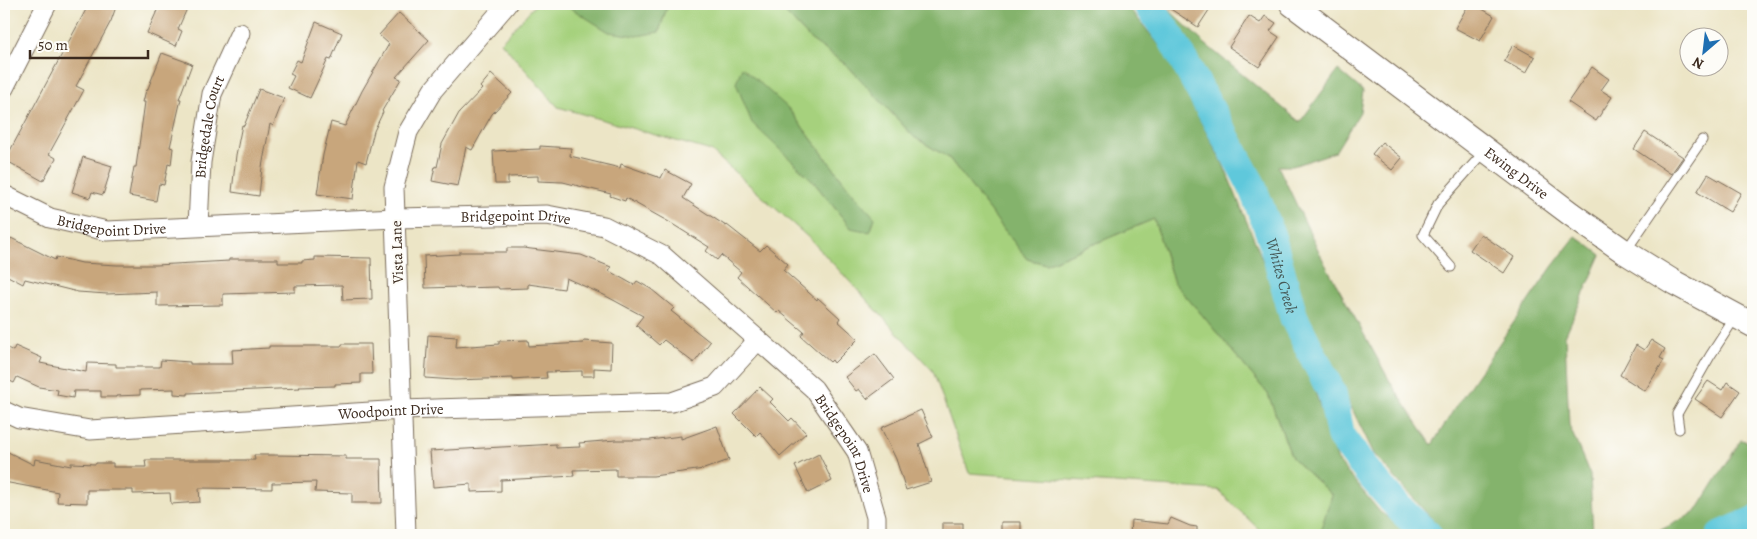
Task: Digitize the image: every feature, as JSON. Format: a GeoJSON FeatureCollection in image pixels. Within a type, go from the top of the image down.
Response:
{"type":"FeatureCollection","features":[{"type":"Feature","properties":{"kind":"street"},"geometry":{"type":"LineString","coordinates":[[4,88],[47,4]]}},
{"type":"Feature","properties":{"kind":"street","name":"Vista Lane"},"geometry":{"type":"LineString","coordinates":[[406,535],[394,187],[408,132],[433,90],[507,4]]}},
{"type":"Feature","properties":{"kind":"street","name":"Ewing Drive"},"geometry":{"type":"LineString","coordinates":[[1292,4],[1625,252],[1675,283],[1744,320]]}},
{"type":"Feature","properties":{"kind":"street","name":"Bridgedale Court"},"geometry":{"type":"LineString","coordinates":[[198,226],[201,162],[212,94],[240,33]]}},
{"type":"Feature","properties":{"kind":"street","name":"Bridgepoint Drive"},"geometry":{"type":"LineString","coordinates":[[4,195],[50,218],[107,231],[396,218],[547,214],[604,226],[663,256],[814,390],[857,452],[876,516],[876,535]]}},
{"type":"Feature","properties":{"kind":"street","name":"Woodpoint Drive"},"geometry":{"type":"LineString","coordinates":[[4,410],[19,418],[90,430],[402,410],[672,402],[715,387],[758,340]]}},
{"type":"Feature","properties":{"kind":"lane"},"geometry":{"type":"LineString","coordinates":[[1625,252],[1702,140]]}},
{"type":"Feature","properties":{"kind":"lane"},"geometry":{"type":"LineString","coordinates":[[1451,267],[1423,235],[1438,204],[1486,150]]}},
{"type":"Feature","properties":{"kind":"lane"},"geometry":{"type":"LineString","coordinates":[[1679,429],[1677,414],[1710,356],[1744,320]]}},
{"type":"Feature","properties":{"kind":"green space"},"geometry":{"type":"Polygon","coordinates":[[[536,4],[564,4],[659,32],[668,4],[777,4],[810,39],[848,66],[914,137],[949,158],[1027,259],[1046,264],[1154,219],[1174,283],[1268,394],[1292,458],[1332,495],[1319,535],[1265,535],[1218,490],[969,473],[933,371],[810,239],[711,151],[558,107],[501,42],[536,4]],[[788,108],[812,180],[851,228],[851,191],[788,108]]]}},
{"type":"Feature","properties":{"kind":"green space"},"geometry":{"type":"Polygon","coordinates":[[[564,4],[668,4],[659,32],[637,36],[609,32],[564,4]]]}},
{"type":"Feature","properties":{"kind":"green space"},"geometry":{"type":"Polygon","coordinates":[[[777,4],[1126,4],[1164,51],[1223,164],[1308,370],[1338,461],[1380,512],[1414,535],[1319,535],[1332,495],[1292,458],[1268,394],[1174,283],[1154,219],[1046,264],[1027,259],[949,158],[914,137],[848,66],[810,39],[777,4]]]}},
{"type":"Feature","properties":{"kind":"green space"},"geometry":{"type":"Polygon","coordinates":[[[1156,4],[1163,4],[1204,43],[1300,122],[1338,70],[1363,91],[1360,112],[1335,152],[1293,166],[1278,166],[1324,262],[1392,385],[1432,445],[1456,406],[1552,267],[1576,236],[1601,255],[1565,336],[1569,425],[1590,475],[1593,535],[1446,535],[1374,454],[1305,312],[1250,161],[1173,27],[1156,4]]]}},
{"type":"Feature","properties":{"kind":"green space"},"geometry":{"type":"Polygon","coordinates":[[[742,67],[788,108],[851,191],[875,218],[870,232],[851,228],[812,180],[752,123],[736,83],[742,67]]]}},
{"type":"Feature","properties":{"kind":"green space"},"geometry":{"type":"Polygon","coordinates":[[[1741,440],[1753,443],[1753,512],[1706,535],[1651,535],[1696,512],[1741,440]]]}},
{"type":"Feature","properties":{"kind":"building"},"geometry":{"type":"Polygon","coordinates":[[[89,4],[117,4],[111,21],[76,86],[84,90],[49,154],[56,158],[43,181],[5,160],[89,4]]]}},
{"type":"Feature","properties":{"kind":"building"},"geometry":{"type":"Polygon","coordinates":[[[160,4],[189,4],[178,29],[182,31],[176,46],[147,33],[160,4]]]}},
{"type":"Feature","properties":{"kind":"building"},"geometry":{"type":"Polygon","coordinates":[[[1163,4],[1213,4],[1198,27],[1163,4]]]}},
{"type":"Feature","properties":{"kind":"building"},"geometry":{"type":"Polygon","coordinates":[[[1469,4],[1474,4],[1494,16],[1480,41],[1455,28],[1469,4]]]}},
{"type":"Feature","properties":{"kind":"building"},"geometry":{"type":"Polygon","coordinates":[[[399,13],[429,40],[396,77],[401,79],[382,111],[374,131],[366,163],[358,160],[353,199],[317,194],[323,155],[331,122],[345,126],[362,91],[389,44],[379,35],[399,13]]]}},
{"type":"Feature","properties":{"kind":"building"},"geometry":{"type":"Polygon","coordinates":[[[1249,16],[1260,23],[1265,16],[1276,23],[1270,31],[1279,37],[1259,67],[1229,47],[1249,16]]]}},
{"type":"Feature","properties":{"kind":"building"},"geometry":{"type":"Polygon","coordinates":[[[316,22],[342,33],[331,60],[328,59],[310,98],[288,88],[294,76],[290,74],[297,60],[301,62],[316,22]]]}},
{"type":"Feature","properties":{"kind":"building"},"geometry":{"type":"Polygon","coordinates":[[[1513,45],[1535,57],[1526,73],[1504,61],[1513,45]]]}},
{"type":"Feature","properties":{"kind":"building"},"geometry":{"type":"Polygon","coordinates":[[[162,53],[192,64],[179,99],[181,99],[170,147],[173,148],[171,165],[168,164],[164,185],[159,184],[156,201],[129,196],[134,167],[136,167],[145,102],[143,102],[146,90],[162,53]]]}},
{"type":"Feature","properties":{"kind":"building"},"geometry":{"type":"Polygon","coordinates":[[[1592,67],[1609,79],[1601,90],[1612,97],[1596,121],[1568,102],[1592,67]]]}},
{"type":"Feature","properties":{"kind":"building"},"geometry":{"type":"Polygon","coordinates":[[[491,74],[512,93],[492,114],[472,150],[466,147],[458,186],[432,181],[442,144],[459,113],[482,89],[480,87],[491,74]]]}},
{"type":"Feature","properties":{"kind":"building"},"geometry":{"type":"Polygon","coordinates":[[[259,89],[284,98],[273,126],[270,124],[259,196],[232,192],[236,155],[242,125],[244,126],[259,89]]]}},
{"type":"Feature","properties":{"kind":"building"},"geometry":{"type":"Polygon","coordinates":[[[1645,132],[1683,157],[1671,174],[1634,149],[1645,132]]]}},
{"type":"Feature","properties":{"kind":"building"},"geometry":{"type":"Polygon","coordinates":[[[1382,142],[1402,158],[1392,170],[1372,154],[1382,142]]]}},
{"type":"Feature","properties":{"kind":"building"},"geometry":{"type":"Polygon","coordinates":[[[540,146],[571,148],[570,156],[620,168],[621,164],[661,178],[665,170],[691,184],[683,198],[727,225],[760,251],[766,245],[788,264],[783,270],[840,318],[838,321],[858,339],[834,363],[832,360],[830,362],[801,336],[804,332],[779,311],[777,313],[737,277],[741,272],[721,255],[717,260],[706,251],[709,247],[626,198],[625,201],[610,196],[611,194],[563,182],[538,181],[538,176],[508,177],[508,184],[495,184],[493,151],[540,149],[540,146]]]}},
{"type":"Feature","properties":{"kind":"building"},"geometry":{"type":"Polygon","coordinates":[[[83,157],[112,166],[103,195],[92,192],[90,198],[72,192],[83,157]]]}},
{"type":"Feature","properties":{"kind":"building"},"geometry":{"type":"Polygon","coordinates":[[[1708,174],[1741,193],[1730,212],[1697,192],[1708,174]]]}},
{"type":"Feature","properties":{"kind":"building"},"geometry":{"type":"Polygon","coordinates":[[[1481,234],[1514,257],[1504,273],[1470,250],[1481,234]]]}},
{"type":"Feature","properties":{"kind":"building"},"geometry":{"type":"Polygon","coordinates":[[[11,238],[55,260],[56,257],[82,263],[117,265],[156,265],[229,261],[229,259],[278,259],[278,263],[302,263],[302,261],[315,260],[315,257],[371,258],[372,299],[343,300],[342,285],[295,286],[295,292],[223,294],[223,305],[157,306],[157,292],[107,294],[78,292],[25,279],[23,284],[4,274],[4,253],[11,238]]]}},
{"type":"Feature","properties":{"kind":"building"},"geometry":{"type":"Polygon","coordinates":[[[507,248],[523,248],[581,255],[611,267],[609,271],[634,285],[637,281],[651,289],[674,308],[671,311],[710,342],[694,363],[664,340],[659,345],[636,325],[643,316],[604,295],[566,278],[564,289],[528,284],[528,288],[425,288],[424,256],[459,254],[459,252],[507,252],[507,248]]]}},
{"type":"Feature","properties":{"kind":"building"},"geometry":{"type":"Polygon","coordinates":[[[428,335],[457,337],[456,347],[499,344],[499,341],[528,340],[529,346],[583,343],[584,341],[612,343],[611,369],[594,368],[594,376],[582,376],[582,371],[546,372],[547,378],[513,380],[513,378],[455,380],[425,378],[428,335]]]}},
{"type":"Feature","properties":{"kind":"building"},"geometry":{"type":"Polygon","coordinates":[[[1651,340],[1665,349],[1660,358],[1664,360],[1645,391],[1620,375],[1636,345],[1644,350],[1651,340]]]}},
{"type":"Feature","properties":{"kind":"building"},"geometry":{"type":"Polygon","coordinates":[[[342,344],[371,344],[372,374],[361,374],[361,383],[188,393],[188,395],[174,394],[174,389],[140,390],[140,395],[116,397],[101,397],[101,391],[74,391],[73,398],[57,395],[58,390],[39,387],[17,377],[14,383],[4,378],[4,346],[13,351],[15,346],[42,358],[40,363],[86,372],[87,363],[116,364],[116,367],[160,367],[161,360],[190,362],[190,364],[233,364],[232,350],[269,348],[269,346],[342,346],[342,344]]]}},
{"type":"Feature","properties":{"kind":"building"},"geometry":{"type":"Polygon","coordinates":[[[875,354],[894,379],[867,399],[859,389],[856,391],[845,377],[875,354]]]}},
{"type":"Feature","properties":{"kind":"building"},"geometry":{"type":"Polygon","coordinates":[[[1708,381],[1722,390],[1727,382],[1740,391],[1722,417],[1695,399],[1708,381]]]}},
{"type":"Feature","properties":{"kind":"building"},"geometry":{"type":"Polygon","coordinates":[[[760,387],[773,399],[770,402],[789,421],[792,418],[806,433],[780,456],[760,432],[756,436],[734,414],[760,387]]]}},
{"type":"Feature","properties":{"kind":"building"},"geometry":{"type":"Polygon","coordinates":[[[921,410],[933,437],[919,444],[931,482],[906,490],[896,459],[881,428],[921,410]]]}},
{"type":"Feature","properties":{"kind":"building"},"geometry":{"type":"Polygon","coordinates":[[[717,426],[729,460],[704,469],[653,476],[616,476],[616,469],[573,470],[574,476],[501,480],[501,491],[471,492],[471,484],[433,487],[430,451],[556,444],[556,448],[580,447],[579,443],[616,440],[650,440],[681,436],[681,439],[717,426]]]}},
{"type":"Feature","properties":{"kind":"building"},"geometry":{"type":"Polygon","coordinates":[[[4,450],[34,465],[35,459],[71,466],[71,463],[113,463],[113,467],[146,467],[145,460],[255,460],[254,455],[346,456],[346,459],[381,459],[382,503],[352,503],[352,493],[315,492],[316,482],[272,483],[272,489],[199,488],[200,502],[171,504],[170,493],[133,494],[133,490],[87,490],[87,503],[57,502],[58,492],[4,482],[4,450]]]}},
{"type":"Feature","properties":{"kind":"building"},"geometry":{"type":"Polygon","coordinates":[[[819,454],[832,481],[808,493],[795,466],[819,454]]]}},
{"type":"Feature","properties":{"kind":"building"},"geometry":{"type":"Polygon","coordinates":[[[1171,518],[1197,527],[1197,535],[1130,535],[1131,520],[1168,524],[1171,518]]]}},
{"type":"Feature","properties":{"kind":"building"},"geometry":{"type":"Polygon","coordinates":[[[1001,522],[1021,522],[1021,535],[1001,535],[1001,522]]]}},
{"type":"Feature","properties":{"kind":"building"},"geometry":{"type":"Polygon","coordinates":[[[942,523],[962,523],[962,535],[942,535],[942,523]]]}},
{"type":"Feature","properties":{"kind":"waterway","name":"Whites Creek"},"geometry":{"type":"LineString","coordinates":[[1147,4],[1171,37],[1251,184],[1271,236],[1294,318],[1332,393],[1341,437],[1370,475],[1401,510],[1428,535]]}},
{"type":"Feature","properties":{"kind":"waterway","name":"Whites Creek"},"geometry":{"type":"LineString","coordinates":[[1721,535],[1753,521]]}}]}
